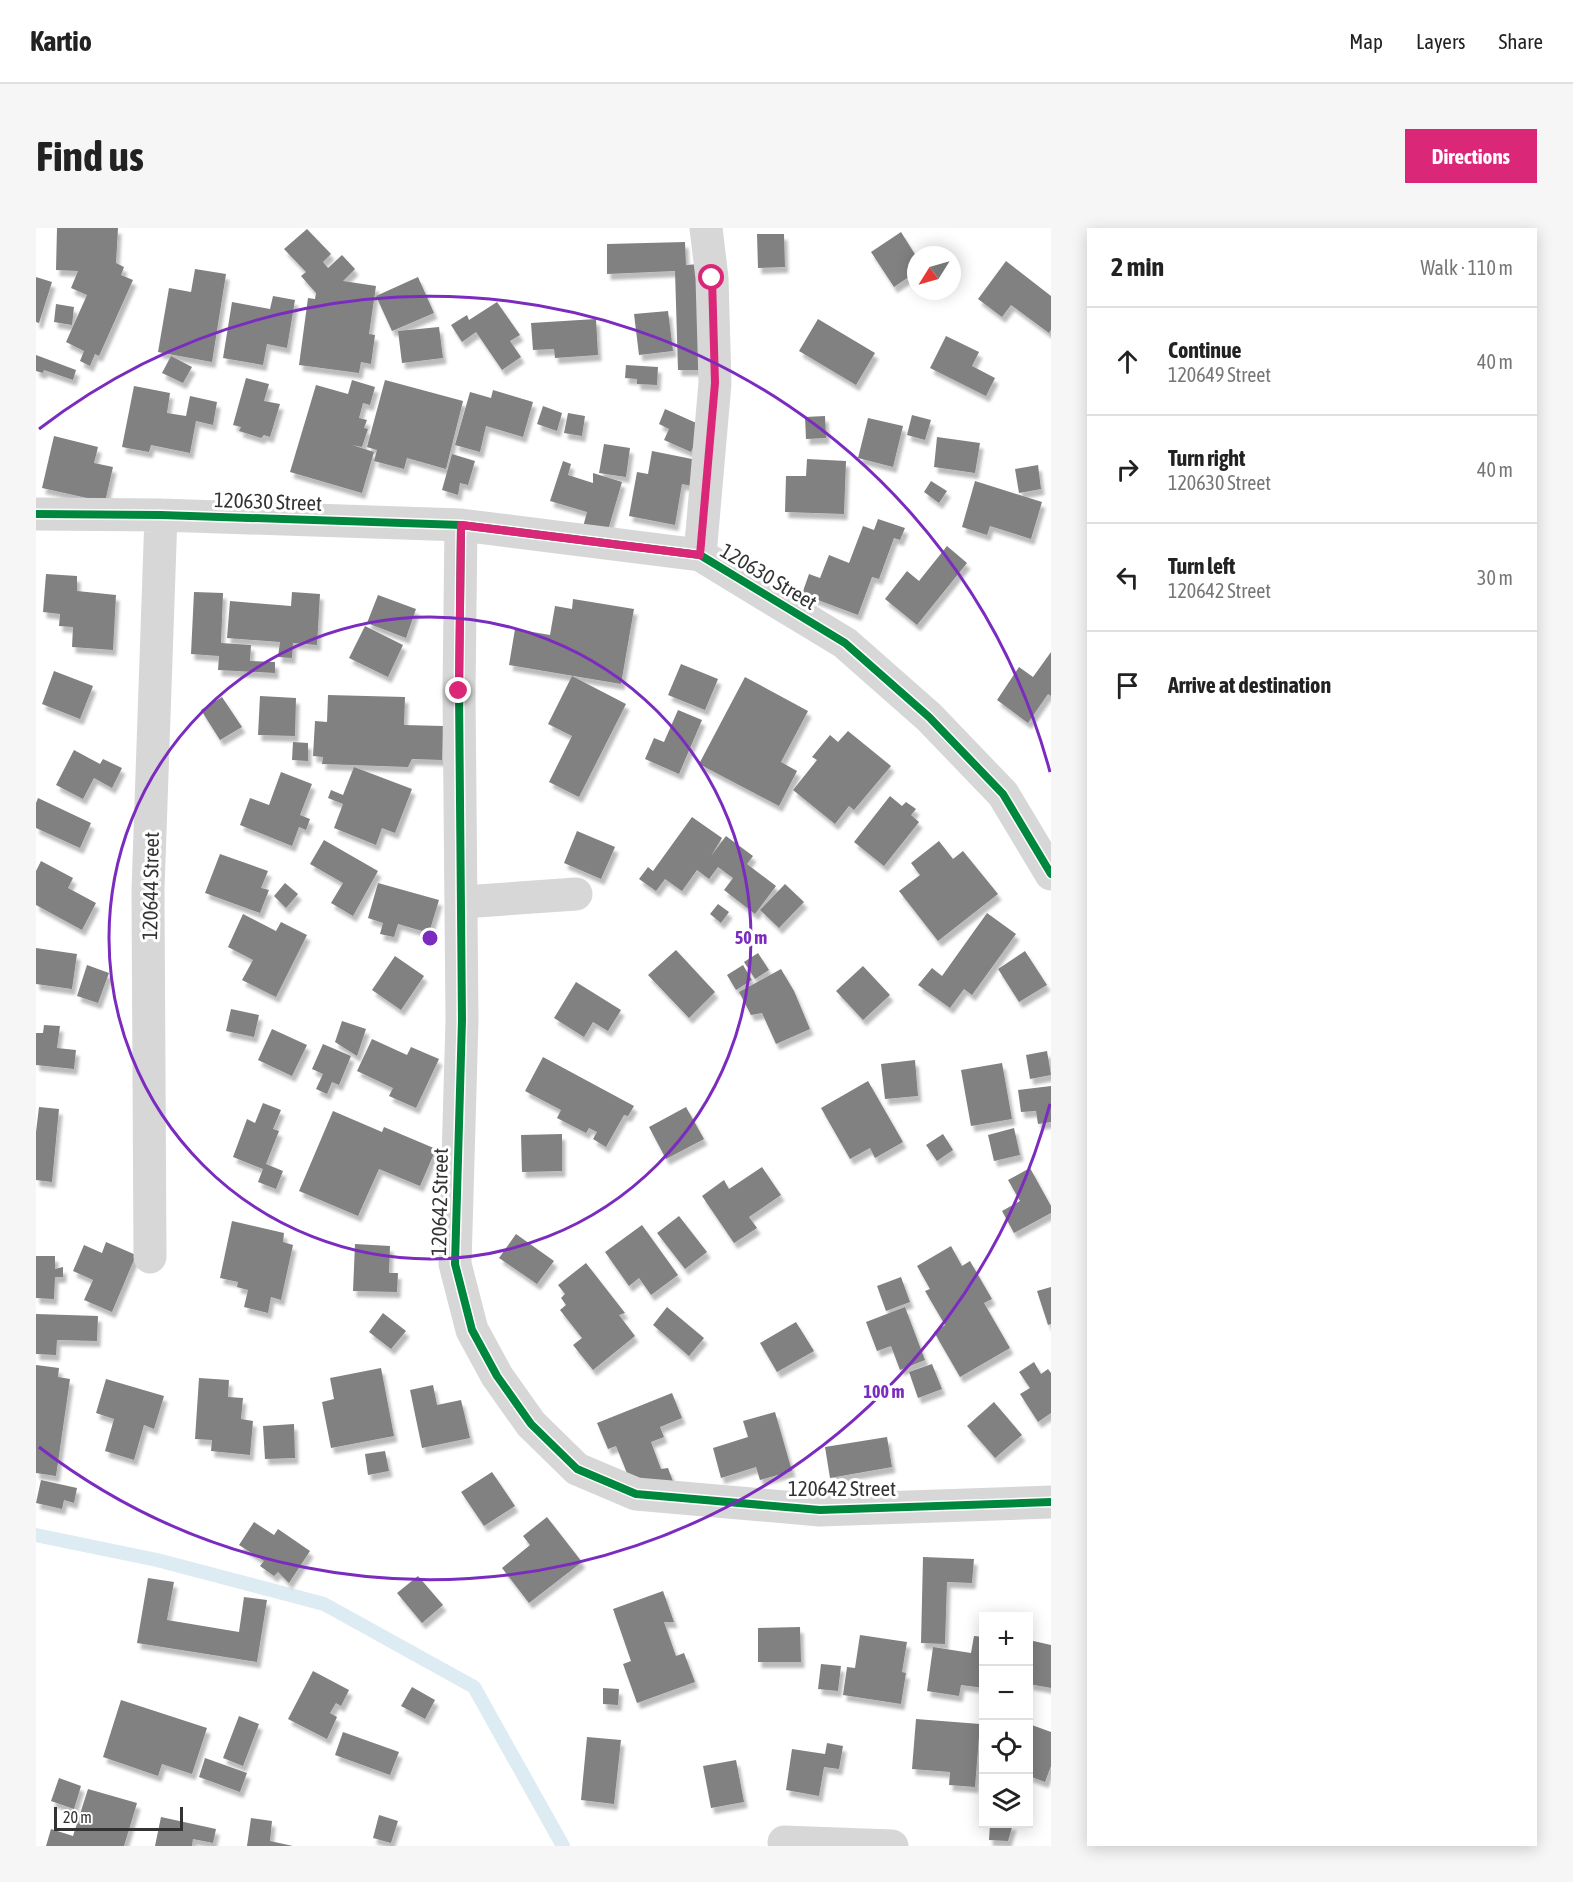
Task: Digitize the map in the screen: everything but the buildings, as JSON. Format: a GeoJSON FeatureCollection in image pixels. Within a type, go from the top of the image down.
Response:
{"type":"FeatureCollection","features":[{"type":"Feature","properties":{"kind":"street"},"geometry":{"type":"LineString","coordinates":[[700,555],[715,383],[712,278],[706,228]]}},
{"type":"Feature","properties":{"kind":"street","name":"120630 Street"},"geometry":{"type":"LineString","coordinates":[[36,514],[161,515],[461,525],[700,555],[845,643],[929,717],[1002,794],[1051,874]]}},
{"type":"Feature","properties":{"kind":"street","name":"120644 Street"},"geometry":{"type":"LineString","coordinates":[[150,1257],[148,890],[161,515]]}},
{"type":"Feature","properties":{"kind":"street","name":"120642 Street"},"geometry":{"type":"LineString","coordinates":[[461,525],[459,691],[463,902],[455,1264],[472,1330],[497,1376],[531,1424],[577,1469],[636,1494],[820,1510],[1051,1502]]}},
{"type":"Feature","properties":{"kind":"street"},"geometry":{"type":"LineString","coordinates":[[463,902],[576,894]]}},
{"type":"Feature","properties":{"kind":"street"},"geometry":{"type":"LineString","coordinates":[[784,1842],[892,1846]]}},
{"type":"Feature","properties":{"kind":"waterway"},"geometry":{"type":"LineString","coordinates":[[36,1535],[157,1560],[324,1604],[474,1687],[563,1846]]}},
{"type":"Feature","properties":{"kind":"cycle path"},"geometry":{"type":"LineString","coordinates":[[36,514],[161,515],[461,525],[700,555],[845,643],[929,717],[1003,794],[1051,874]]}},
{"type":"Feature","properties":{"kind":"cycle path"},"geometry":{"type":"LineString","coordinates":[[461,525],[459,691],[462,1020],[455,1264],[472,1330],[497,1376],[531,1424],[577,1469],[636,1494],[820,1510],[1051,1502]]}},
{"type":"Feature","properties":{"kind":"route"},"geometry":{"type":"LineString","coordinates":[[459,691],[461,525],[700,555],[715,383],[712,278]]}}]}
